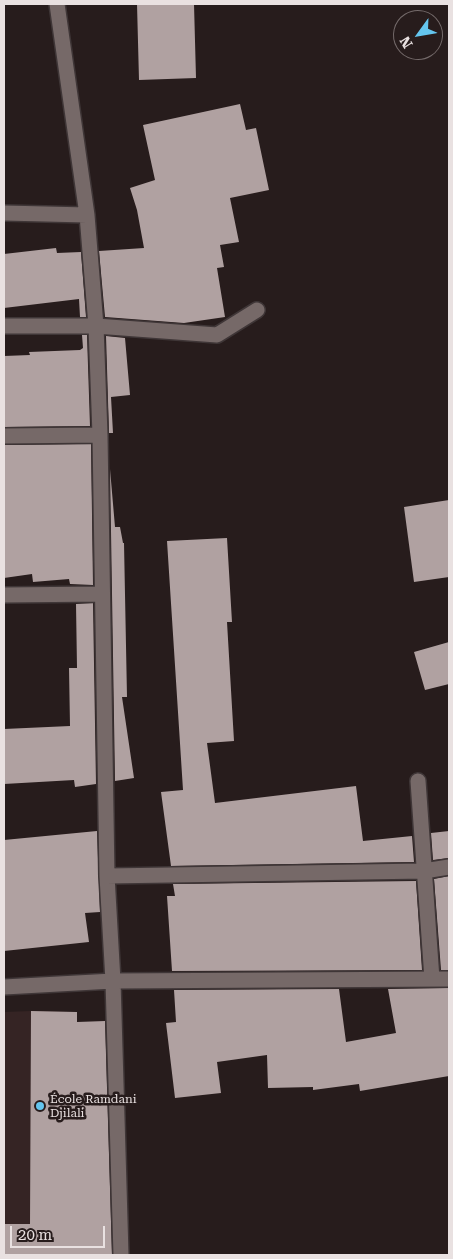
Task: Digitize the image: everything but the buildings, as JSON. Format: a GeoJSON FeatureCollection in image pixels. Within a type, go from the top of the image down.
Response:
{"type":"FeatureCollection","features":[{"type":"Feature","properties":{"kind":"street"},"geometry":{"type":"LineString","coordinates":[[57,4],[87,215],[96,326],[100,435],[107,876],[113,981],[121,1255]]}},
{"type":"Feature","properties":{"kind":"street"},"geometry":{"type":"LineString","coordinates":[[4,214],[87,215]]}},
{"type":"Feature","properties":{"kind":"street"},"geometry":{"type":"LineString","coordinates":[[4,326],[96,326],[217,336],[257,310]]}},
{"type":"Feature","properties":{"kind":"street"},"geometry":{"type":"LineString","coordinates":[[4,436],[100,435]]}},
{"type":"Feature","properties":{"kind":"street"},"geometry":{"type":"LineString","coordinates":[[4,595],[102,594]]}},
{"type":"Feature","properties":{"kind":"street"},"geometry":{"type":"LineString","coordinates":[[418,781],[432,979]]}},
{"type":"Feature","properties":{"kind":"street"},"geometry":{"type":"LineString","coordinates":[[107,876],[424,870],[449,867]]}},
{"type":"Feature","properties":{"kind":"street"},"geometry":{"type":"LineString","coordinates":[[4,987],[113,981],[449,979]]}},
{"type":"Feature","properties":{"kind":"shaded area","name":"École Ramdani Djilali"},"geometry":{"type":"Polygon","coordinates":[[[4,1012],[77,1012],[76,1255],[4,1255],[4,1012]]]}},
{"type":"Feature","properties":{"kind":"place","name":"École Ramdani Djilali"},"geometry":{"type":"Point","coordinates":[40,1106]}}]}
